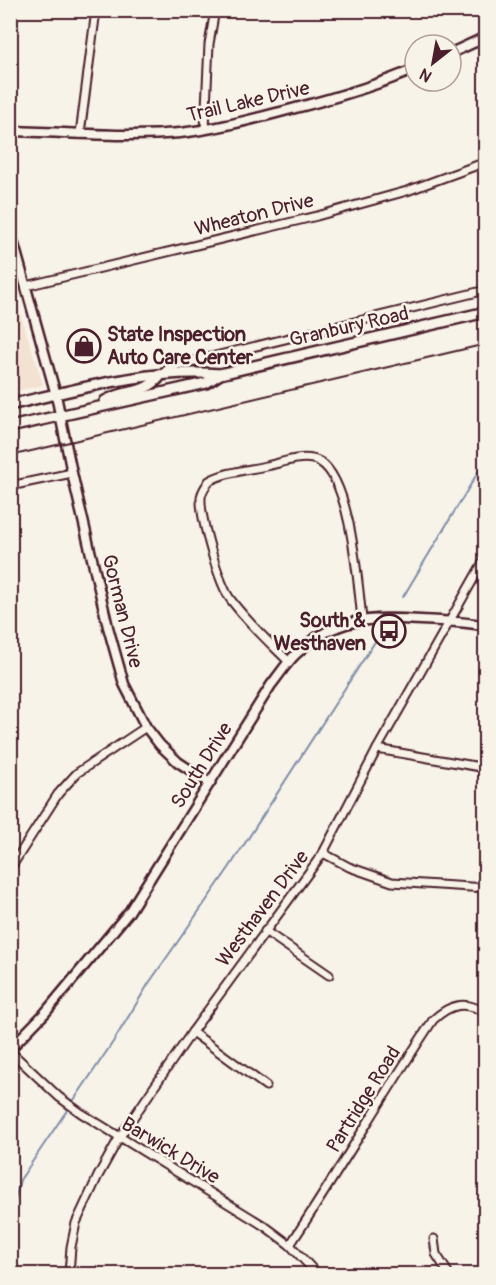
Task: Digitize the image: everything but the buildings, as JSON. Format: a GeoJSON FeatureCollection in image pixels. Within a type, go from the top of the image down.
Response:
{"type":"FeatureCollection","features":[{"type":"Feature","properties":{"kind":"main road","name":"Granbury Road"},"geometry":{"type":"LineString","coordinates":[[10,405],[161,375],[220,374],[486,312]]}},
{"type":"Feature","properties":{"kind":"main road","name":"Granbury Road"},"geometry":{"type":"LineString","coordinates":[[10,427],[206,383],[220,374]]}},
{"type":"Feature","properties":{"kind":"main road"},"geometry":{"type":"LineString","coordinates":[[99,406],[117,396],[148,388],[161,375]]}},
{"type":"Feature","properties":{"kind":"street"},"geometry":{"type":"LineString","coordinates":[[80,134],[96,10]]}},
{"type":"Feature","properties":{"kind":"street"},"geometry":{"type":"LineString","coordinates":[[205,129],[209,44],[215,10]]}},
{"type":"Feature","properties":{"kind":"street"},"geometry":{"type":"LineString","coordinates":[[463,48],[486,38]]}},
{"type":"Feature","properties":{"kind":"street","name":"Trail Lake Drive"},"geometry":{"type":"LineString","coordinates":[[10,132],[114,135],[181,133],[233,124],[324,101],[403,74]]}},
{"type":"Feature","properties":{"kind":"street","name":"Wheaton Drive"},"geometry":{"type":"LineString","coordinates":[[26,286],[317,216],[407,191],[486,162]]}},
{"type":"Feature","properties":{"kind":"street","name":"Gorman Drive"},"geometry":{"type":"LineString","coordinates":[[10,230],[56,395],[72,473],[124,684],[146,727],[160,746],[178,762],[210,783]]}},
{"type":"Feature","properties":{"kind":"street"},"geometry":{"type":"LineString","coordinates":[[161,375],[170,367],[486,290]]}},
{"type":"Feature","properties":{"kind":"street"},"geometry":{"type":"LineString","coordinates":[[289,662],[230,599],[216,566],[201,495],[209,481],[214,478],[306,458],[321,462],[332,476],[345,503],[362,619]]}},
{"type":"Feature","properties":{"kind":"street"},"geometry":{"type":"LineString","coordinates":[[10,486],[72,473]]}},
{"type":"Feature","properties":{"kind":"street","name":"Westhaven Drive"},"geometry":{"type":"LineString","coordinates":[[69,1275],[76,1223],[119,1138],[192,1032],[322,853],[377,748],[486,557]]}},
{"type":"Feature","properties":{"kind":"street","name":"South Drive"},"geometry":{"type":"LineString","coordinates":[[10,1050],[45,1013],[129,912],[271,685],[296,654],[322,635],[347,623],[362,619],[449,621],[486,626]]}},
{"type":"Feature","properties":{"kind":"street"},"geometry":{"type":"LineString","coordinates":[[10,869],[58,794],[77,773],[146,727]]}},
{"type":"Feature","properties":{"kind":"street"},"geometry":{"type":"LineString","coordinates":[[377,748],[486,768]]}},
{"type":"Feature","properties":{"kind":"street"},"geometry":{"type":"LineString","coordinates":[[322,853],[372,876],[392,882],[486,888]]}},
{"type":"Feature","properties":{"kind":"street"},"geometry":{"type":"LineString","coordinates":[[265,931],[329,975]]}},
{"type":"Feature","properties":{"kind":"street","name":"Partridge Road"},"geometry":{"type":"LineString","coordinates":[[290,1245],[384,1093],[433,1020],[453,1005],[479,1009],[486,1013]]}},
{"type":"Feature","properties":{"kind":"street"},"geometry":{"type":"LineString","coordinates":[[192,1032],[266,1086]]}},
{"type":"Feature","properties":{"kind":"street","name":"Barwick Drive"},"geometry":{"type":"LineString","coordinates":[[10,1050],[59,1097],[119,1138],[266,1227],[290,1245],[317,1275]]}},
{"type":"Feature","properties":{"kind":"street"},"geometry":{"type":"LineString","coordinates":[[434,1239],[436,1254],[449,1275]]}},
{"type":"Feature","properties":{"kind":"shaded area"},"geometry":{"type":"Polygon","coordinates":[[[11,284],[43,385],[10,392],[11,284]]]}},
{"type":"Feature","properties":{"kind":"waterway"},"geometry":{"type":"LineString","coordinates":[[403,597],[486,459]]}},
{"type":"Feature","properties":{"kind":"waterway"},"geometry":{"type":"LineString","coordinates":[[10,1242],[20,1180],[113,1042],[149,983],[229,868],[378,637]]}},
{"type":"Feature","properties":{"kind":"railway"},"geometry":{"type":"LineString","coordinates":[[10,456],[486,344]]}},
{"type":"Feature","properties":{"kind":"place","name":"State Inspection Auto Care Center"},"geometry":{"type":"Point","coordinates":[84,346]}},
{"type":"Feature","properties":{"kind":"place","name":"South & Westhaven"},"geometry":{"type":"Point","coordinates":[389,631]}}]}
